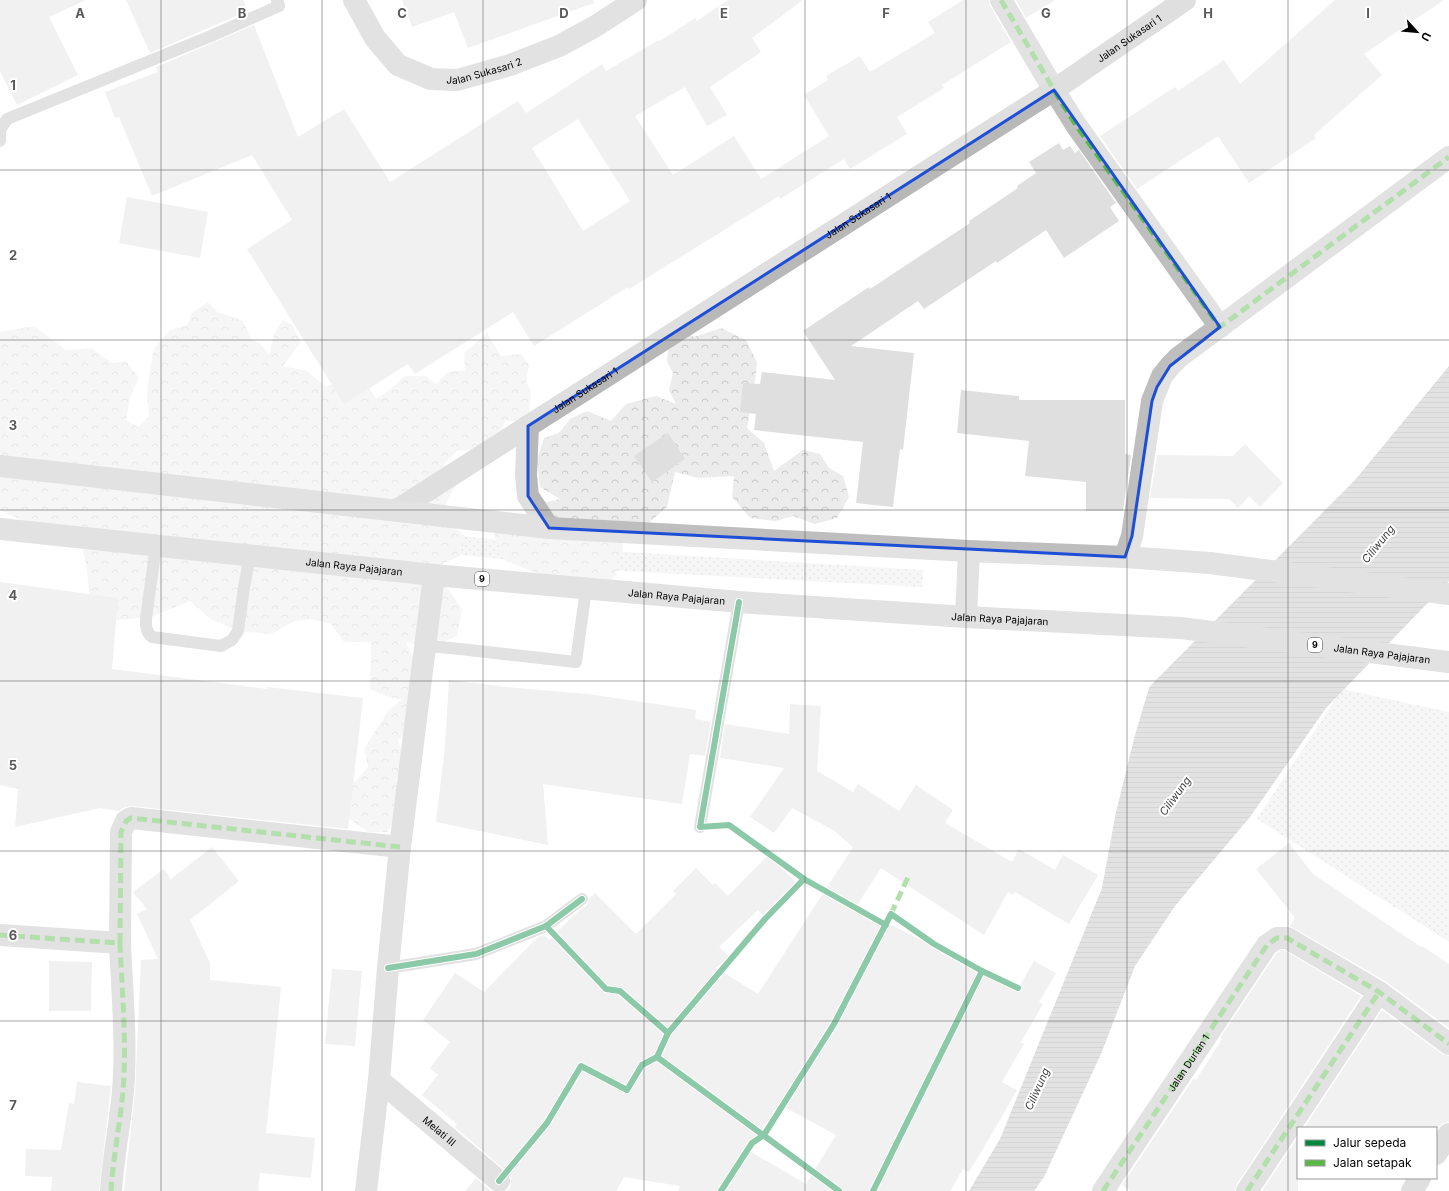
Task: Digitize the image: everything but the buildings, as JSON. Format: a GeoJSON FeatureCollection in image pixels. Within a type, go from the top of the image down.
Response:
{"type":"FeatureCollection","features":[{"type":"Feature","properties":{"kind":"main road","name":"Jalan Sukasari 2"},"geometry":{"type":"LineString","coordinates":[[354,0],[375,38],[398,65],[431,78],[457,80],[510,65],[559,46],[594,27],[636,0]]}},
{"type":"Feature","properties":{"kind":"main road"},"geometry":{"type":"LineString","coordinates":[[1001,0],[1076,125],[1220,327]]}},
{"type":"Feature","properties":{"kind":"main road"},"geometry":{"type":"LineString","coordinates":[[1125,557],[1132,536],[1152,401],[1157,387],[1170,366],[1179,357],[1449,157]]}},
{"type":"Feature","properties":{"kind":"main road"},"geometry":{"type":"LineString","coordinates":[[0,466],[549,528],[969,551],[1125,557],[1210,563],[1449,594]]}},
{"type":"Feature","properties":{"kind":"main road","name":"Jalan Raya Pajajaran"},"geometry":{"type":"LineString","coordinates":[[0,529],[434,575],[739,602],[966,617],[1181,628],[1449,662]]}},
{"type":"Feature","properties":{"kind":"main road"},"geometry":{"type":"LineString","coordinates":[[966,617],[969,551]]}},
{"type":"Feature","properties":{"kind":"main road"},"geometry":{"type":"LineString","coordinates":[[366,1191],[379,1080],[400,847],[434,575]]}},
{"type":"Feature","properties":{"kind":"main road"},"geometry":{"type":"LineString","coordinates":[[111,1191],[123,1091],[125,1047],[120,943],[121,832],[126,821],[131,818],[400,847]]}},
{"type":"Feature","properties":{"kind":"main road"},"geometry":{"type":"LineString","coordinates":[[0,935],[120,943]]}},
{"type":"Feature","properties":{"kind":"main road","name":"Jalan Durian 1"},"geometry":{"type":"LineString","coordinates":[[1104,1191],[1267,945],[1277,938],[1287,938],[1378,992]]}},
{"type":"Feature","properties":{"kind":"main road"},"geometry":{"type":"LineString","coordinates":[[1247,1191],[1378,992],[1449,1044]]}},
{"type":"Feature","properties":{"kind":"main road","name":"Melati III"},"geometry":{"type":"LineString","coordinates":[[379,1080],[499,1181]]}},
{"type":"Feature","properties":{"kind":"street","name":"Jalan Sukasari 1"},"geometry":{"type":"LineString","coordinates":[[397,510],[1054,90],[1185,0]]}},
{"type":"Feature","properties":{"kind":"street"},"geometry":{"type":"LineString","coordinates":[[528,426],[526,476],[528,496],[549,528]]}},
{"type":"Feature","properties":{"kind":"street"},"geometry":{"type":"LineString","coordinates":[[1437,1152],[1449,1134]]}},
{"type":"Feature","properties":{"kind":"street"},"geometry":{"type":"LineString","coordinates":[[1412,1191],[1419,1179]]}},
{"type":"Feature","properties":{"kind":"lane"},"geometry":{"type":"LineString","coordinates":[[0,141],[0,130],[7,120],[211,36],[279,6],[277,0]]}},
{"type":"Feature","properties":{"kind":"lane"},"geometry":{"type":"LineString","coordinates":[[156,546],[146,630],[152,637],[220,646],[232,640],[238,631],[250,556]]}},
{"type":"Feature","properties":{"kind":"lane"},"geometry":{"type":"LineString","coordinates":[[425,646],[576,662],[586,589]]}},
{"type":"Feature","properties":{"kind":"lane"},"geometry":{"type":"LineString","coordinates":[[700,827],[739,602]]}},
{"type":"Feature","properties":{"kind":"lane"},"geometry":{"type":"LineString","coordinates":[[388,968],[476,954],[546,926],[582,899]]}},
{"type":"Feature","properties":{"kind":"highlighted area"},"geometry":{"type":"Polygon","coordinates":[[[1054,90],[1220,327],[1170,366],[1157,387],[1152,401],[1132,536],[1125,557],[549,528],[528,496],[528,426],[1054,90]]]}},
{"type":"Feature","properties":{"kind":"green space"},"geometry":{"type":"Polygon","coordinates":[[[208,302],[218,312],[243,321],[251,339],[259,343],[269,354],[275,332],[283,320],[292,325],[301,342],[283,366],[307,371],[326,387],[345,377],[364,379],[376,399],[405,376],[426,376],[436,384],[448,372],[465,370],[464,353],[487,333],[501,356],[521,354],[529,365],[526,381],[531,391],[529,413],[521,421],[505,421],[499,438],[485,449],[457,451],[443,465],[456,484],[440,515],[465,536],[460,556],[442,564],[446,586],[462,609],[457,636],[436,645],[406,642],[431,696],[398,741],[405,759],[396,780],[401,803],[388,832],[368,832],[345,816],[343,795],[368,767],[364,749],[388,711],[402,699],[391,698],[370,689],[371,642],[344,642],[331,624],[311,619],[295,621],[271,634],[238,631],[212,620],[190,601],[151,617],[116,620],[91,608],[86,563],[82,548],[37,541],[19,519],[0,510],[0,332],[34,326],[66,350],[91,348],[112,363],[126,361],[139,378],[130,397],[126,420],[138,427],[149,417],[147,396],[154,349],[170,330],[187,325],[192,313],[208,302]]]}},
{"type":"Feature","properties":{"kind":"green space"},"geometry":{"type":"Polygon","coordinates":[[[721,328],[746,340],[757,362],[755,382],[745,397],[751,406],[747,428],[764,443],[774,471],[803,450],[820,454],[829,468],[843,476],[849,497],[837,518],[815,524],[793,516],[776,521],[750,518],[732,497],[734,476],[698,478],[675,472],[667,507],[639,531],[621,531],[623,553],[617,562],[616,576],[592,594],[506,561],[494,535],[506,518],[526,517],[538,504],[560,499],[540,487],[537,460],[544,438],[559,433],[570,419],[587,411],[611,421],[626,404],[656,396],[676,404],[669,390],[673,373],[667,362],[669,337],[681,329],[694,337],[721,328]]]}},
{"type":"Feature","properties":{"kind":"green space"},"geometry":{"type":"Polygon","coordinates":[[[0,490],[610,551],[923,570],[922,587],[603,570],[0,505],[0,490]]]}},
{"type":"Feature","properties":{"kind":"green space"},"geometry":{"type":"Polygon","coordinates":[[[1342,689],[1449,712],[1449,942],[1257,819],[1342,689]]]}},
{"type":"Feature","properties":{"kind":"water","name":"Ciliwung"},"geometry":{"type":"Polygon","coordinates":[[[1449,366],[1449,581],[1326,708],[1250,817],[1175,906],[1135,966],[1101,1054],[1044,1177],[1034,1191],[969,1191],[1000,1139],[1102,888],[1116,812],[1135,735],[1149,688],[1355,480],[1449,366]]]}},
{"type":"Feature","properties":{"kind":"marked path"},"geometry":{"type":"LineString","coordinates":[[1001,0],[1076,125],[1220,327],[1449,157]]}},
{"type":"Feature","properties":{"kind":"marked path"},"geometry":{"type":"LineString","coordinates":[[120,943],[121,832],[126,821],[131,818],[400,847]]}},
{"type":"Feature","properties":{"kind":"marked path"},"geometry":{"type":"LineString","coordinates":[[891,914],[909,875]]}},
{"type":"Feature","properties":{"kind":"marked path"},"geometry":{"type":"LineString","coordinates":[[0,935],[120,943],[124,1017],[124,1073],[122,1104],[111,1191]]}},
{"type":"Feature","properties":{"kind":"marked path"},"geometry":{"type":"LineString","coordinates":[[1103,1191],[1267,945],[1277,938],[1287,938],[1379,992],[1449,1044]]}},
{"type":"Feature","properties":{"kind":"marked path"},"geometry":{"type":"LineString","coordinates":[[1247,1191],[1379,992]]}},
{"type":"Feature","properties":{"kind":"cycle path"},"geometry":{"type":"LineString","coordinates":[[739,602],[700,827],[729,825],[804,879],[886,925]]}},
{"type":"Feature","properties":{"kind":"cycle path"},"geometry":{"type":"LineString","coordinates":[[499,1181],[547,1123],[581,1066],[627,1090],[642,1065],[657,1057],[668,1033],[765,919],[804,879]]}},
{"type":"Feature","properties":{"kind":"cycle path"},"geometry":{"type":"LineString","coordinates":[[388,968],[476,954],[546,926],[582,899]]}},
{"type":"Feature","properties":{"kind":"cycle path"},"geometry":{"type":"LineString","coordinates":[[721,1191],[752,1143],[764,1135],[834,1024],[891,914],[934,944],[982,971],[1018,988]]}},
{"type":"Feature","properties":{"kind":"cycle path"},"geometry":{"type":"LineString","coordinates":[[546,926],[606,989],[620,991],[668,1033]]}},
{"type":"Feature","properties":{"kind":"cycle path"},"geometry":{"type":"LineString","coordinates":[[873,1191],[982,971]]}},
{"type":"Feature","properties":{"kind":"cycle path"},"geometry":{"type":"LineString","coordinates":[[657,1057],[839,1191]]}}]}
